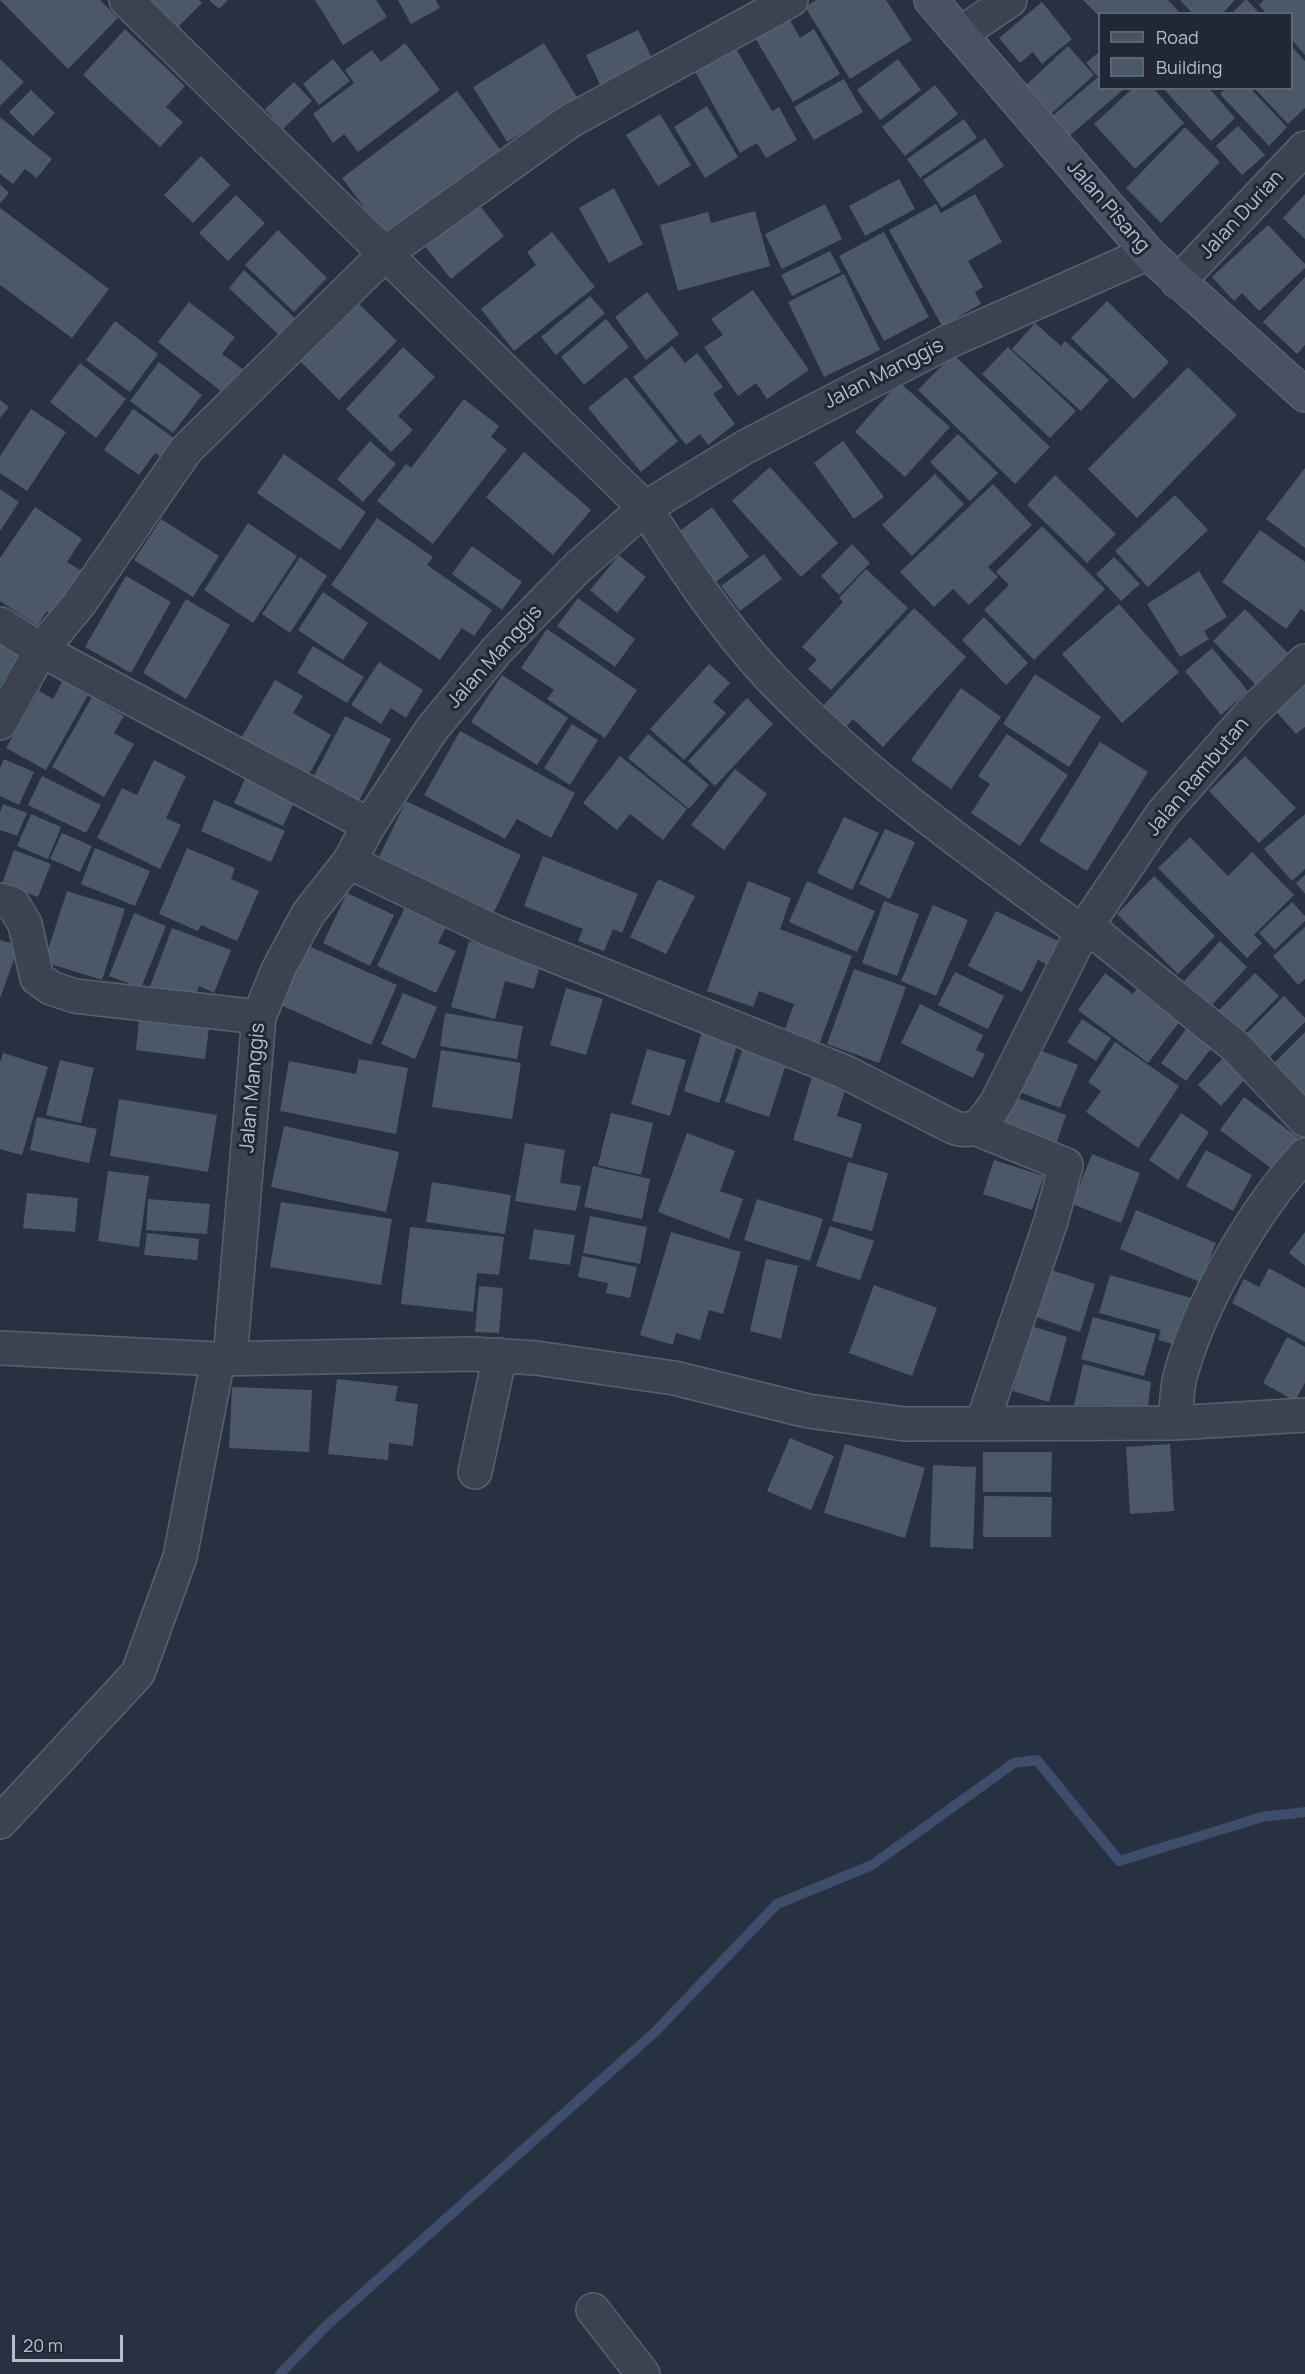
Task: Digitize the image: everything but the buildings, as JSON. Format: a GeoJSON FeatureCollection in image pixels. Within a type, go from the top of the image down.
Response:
{"type":"FeatureCollection","features":[{"type":"Feature","properties":{"kind":"street"},"geometry":{"type":"LineString","coordinates":[[126,0],[645,508],[706,601],[769,675],[836,741],[950,836],[1084,929],[1235,1046],[1305,1120]]}},
{"type":"Feature","properties":{"kind":"street"},"geometry":{"type":"LineString","coordinates":[[0,723],[41,650],[79,604],[186,450],[386,253],[570,121],[791,0]]}},
{"type":"Feature","properties":{"kind":"street","name":"Jalan Pisang"},"geometry":{"type":"LineString","coordinates":[[931,0],[1148,253],[1305,395]]}},
{"type":"Feature","properties":{"kind":"street"},"geometry":{"type":"LineString","coordinates":[[960,34],[1010,0]]}},
{"type":"Feature","properties":{"kind":"street","name":"Jalan Durian"},"geometry":{"type":"LineString","coordinates":[[1179,282],[1305,148]]}},
{"type":"Feature","properties":{"kind":"street","name":"Jalan Manggis"},"geometry":{"type":"LineString","coordinates":[[0,1822],[138,1673],[180,1557],[224,1359],[259,1017],[278,970],[308,914],[349,862],[369,825],[432,729],[497,650],[578,567],[645,508],[746,447],[947,342],[1148,253]]}},
{"type":"Feature","properties":{"kind":"street"},"geometry":{"type":"LineString","coordinates":[[0,624],[41,650],[369,825]]}},
{"type":"Feature","properties":{"kind":"street","name":"Jalan Rambutan"},"geometry":{"type":"LineString","coordinates":[[975,1128],[997,1102],[1084,929],[1163,813],[1251,713],[1305,661]]}},
{"type":"Feature","properties":{"kind":"street"},"geometry":{"type":"LineString","coordinates":[[349,862],[495,932],[846,1072],[953,1127],[975,1128],[1066,1165],[1051,1221],[982,1424]]}},
{"type":"Feature","properties":{"kind":"street"},"geometry":{"type":"LineString","coordinates":[[0,900],[13,904],[25,924],[37,978],[51,988],[75,996],[259,1017]]}},
{"type":"Feature","properties":{"kind":"street"},"geometry":{"type":"LineString","coordinates":[[1175,1423],[1180,1374],[1205,1309],[1253,1221],[1305,1155]]}},
{"type":"Feature","properties":{"kind":"street"},"geometry":{"type":"LineString","coordinates":[[0,1348],[224,1359],[472,1354],[536,1358],[674,1378],[808,1411],[905,1424],[1175,1423],[1305,1415]]}},
{"type":"Feature","properties":{"kind":"street"},"geometry":{"type":"LineString","coordinates":[[475,1472],[500,1356]]}},
{"type":"Feature","properties":{"kind":"street"},"geometry":{"type":"LineString","coordinates":[[593,2310],[644,2374]]}},
{"type":"Feature","properties":{"kind":"waterway"},"geometry":{"type":"LineString","coordinates":[[280,2374],[326,2326],[655,2032],[777,1904],[872,1865],[1014,1763],[1037,1760],[1119,1861],[1262,1817],[1305,1812]]}}]}
